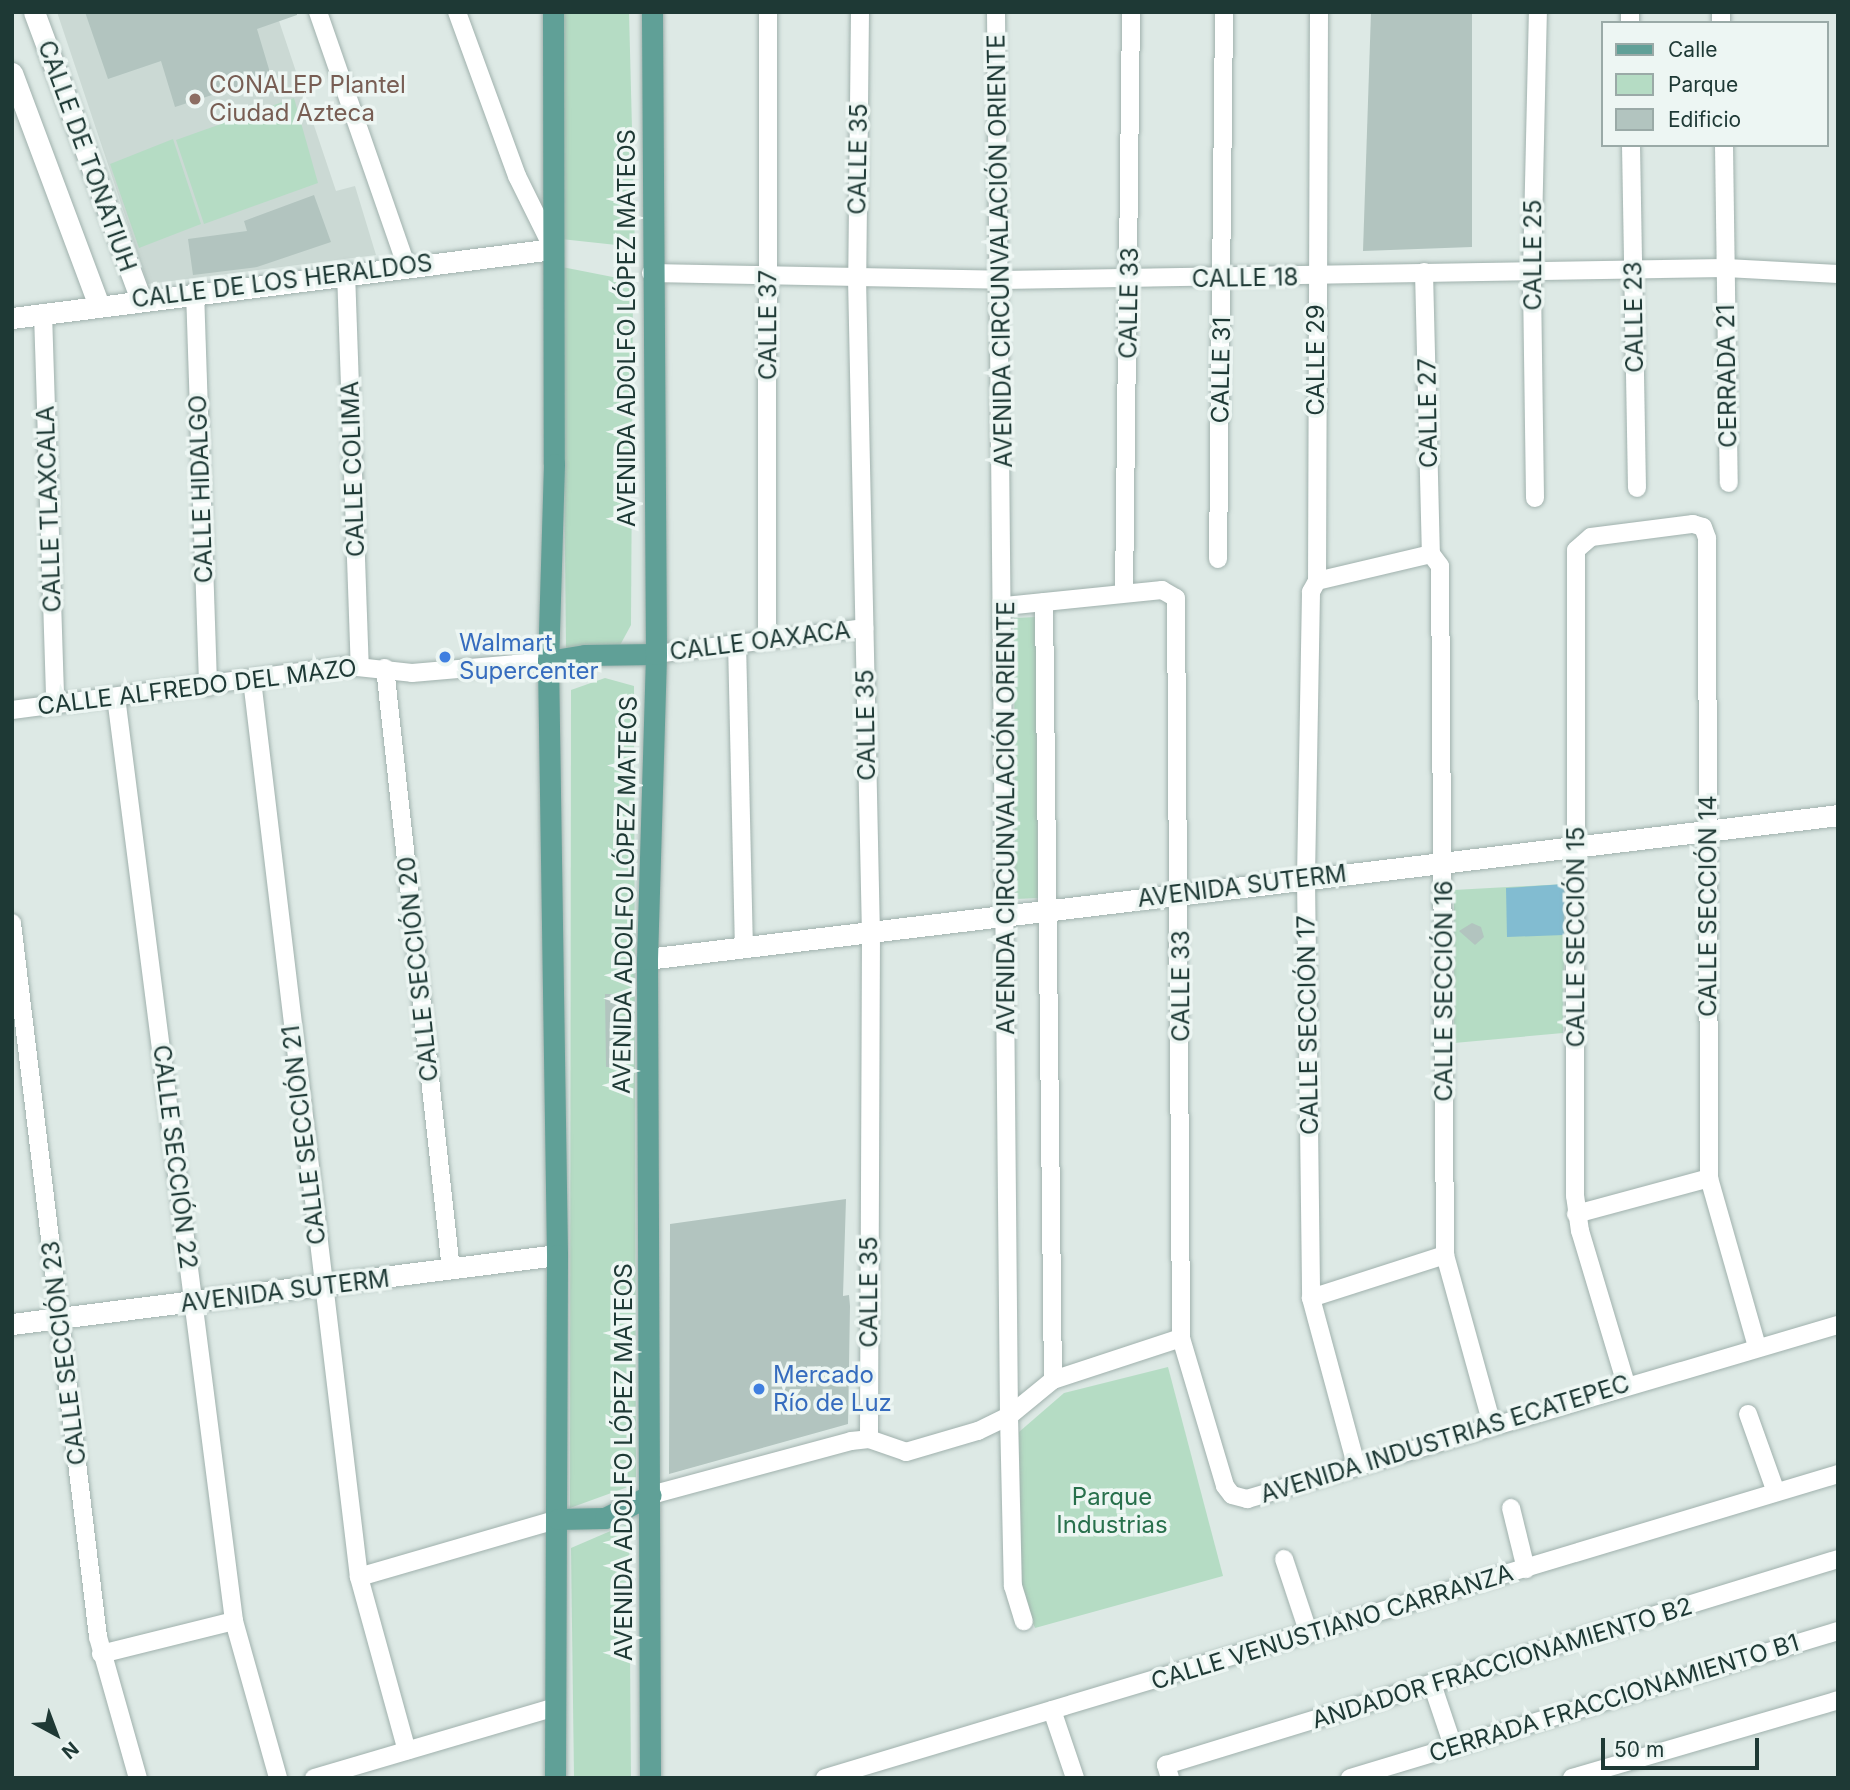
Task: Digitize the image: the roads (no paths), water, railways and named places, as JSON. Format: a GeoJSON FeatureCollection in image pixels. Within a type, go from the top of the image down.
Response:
{"type":"FeatureCollection","features":[{"type":"Feature","properties":{"kind":"main road"},"geometry":{"type":"LineString","coordinates":[[553,12],[554,464],[548,661],[558,1519],[555,1778]]}},
{"type":"Feature","properties":{"kind":"main road","name":"AVENIDA ADOLFO LÓPEZ MATEOS"},"geometry":{"type":"LineString","coordinates":[[649,1778],[651,1495],[647,959],[656,654],[652,12]]}},
{"type":"Feature","properties":{"kind":"main road"},"geometry":{"type":"LineString","coordinates":[[548,661],[585,655],[656,654]]}},
{"type":"Feature","properties":{"kind":"main road"},"geometry":{"type":"LineString","coordinates":[[558,1519],[605,1518],[651,1495]]}},
{"type":"Feature","properties":{"kind":"street","name":"CALLE DE TONATIUH"},"geometry":{"type":"LineString","coordinates":[[34,12],[141,299]]}},
{"type":"Feature","properties":{"kind":"street"},"geometry":{"type":"LineString","coordinates":[[318,12],[406,265]]}},
{"type":"Feature","properties":{"kind":"street"},"geometry":{"type":"LineString","coordinates":[[457,12],[517,176],[553,249]]}},
{"type":"Feature","properties":{"kind":"street","name":"CALLE 37"},"geometry":{"type":"LineString","coordinates":[[767,637],[768,12]]}},
{"type":"Feature","properties":{"kind":"street","name":"CALLE 35"},"geometry":{"type":"LineString","coordinates":[[860,12],[857,278],[871,933],[869,1439]]}},
{"type":"Feature","properties":{"kind":"street","name":"AVENIDA CIRCUNVALACIÓN ORIENTE"},"geometry":{"type":"LineString","coordinates":[[996,12],[1005,606],[1009,1416],[1013,1586],[1024,1621]]}},
{"type":"Feature","properties":{"kind":"street","name":"CALLE 33"},"geometry":{"type":"LineString","coordinates":[[1131,12],[1130,280],[1124,593],[1172,593],[1178,603],[1181,1338]]}},
{"type":"Feature","properties":{"kind":"street","name":"CALLE 31"},"geometry":{"type":"LineString","coordinates":[[1218,559],[1224,12]]}},
{"type":"Feature","properties":{"kind":"street","name":"CALLE 29"},"geometry":{"type":"LineString","coordinates":[[1317,581],[1319,12]]}},
{"type":"Feature","properties":{"kind":"street","name":"CALLE 25"},"geometry":{"type":"LineString","coordinates":[[1535,498],[1532,272],[1538,12]]}},
{"type":"Feature","properties":{"kind":"street","name":"CALLE DE TONATIUH"},"geometry":{"type":"LineString","coordinates":[[12,73],[99,306]]}},
{"type":"Feature","properties":{"kind":"street","name":"CALLE 23"},"geometry":{"type":"LineString","coordinates":[[1631,147],[1637,488]]}},
{"type":"Feature","properties":{"kind":"street","name":"CERRADA 21"},"geometry":{"type":"LineString","coordinates":[[1724,147],[1729,483]]}},
{"type":"Feature","properties":{"kind":"street","name":"CALLE DE LOS HERALDOS"},"geometry":{"type":"LineString","coordinates":[[12,318],[346,272],[553,249]]}},
{"type":"Feature","properties":{"kind":"street","name":"CALLE 18"},"geometry":{"type":"LineString","coordinates":[[652,273],[1001,280],[1130,280],[1726,268],[1838,274]]}},
{"type":"Feature","properties":{"kind":"street","name":"CALLE COLIMA"},"geometry":{"type":"LineString","coordinates":[[346,272],[360,666]]}},
{"type":"Feature","properties":{"kind":"street","name":"CALLE 27"},"geometry":{"type":"LineString","coordinates":[[1424,272],[1431,554]]}},
{"type":"Feature","properties":{"kind":"street","name":"CALLE HIDALGO"},"geometry":{"type":"LineString","coordinates":[[195,292],[208,688]]}},
{"type":"Feature","properties":{"kind":"street","name":"CALLE TLAXCALA"},"geometry":{"type":"LineString","coordinates":[[43,313],[55,705]]}},
{"type":"Feature","properties":{"kind":"street","name":"CALLE SECCIÓN 14"},"geometry":{"type":"LineString","coordinates":[[1637,531],[1693,524],[1706,531],[1709,1178],[1757,1347]]}},
{"type":"Feature","properties":{"kind":"street","name":"CALLE SECCIÓN 15"},"geometry":{"type":"LineString","coordinates":[[1626,1384],[1576,1214],[1576,550],[1591,537],[1637,531]]}},
{"type":"Feature","properties":{"kind":"street"},"geometry":{"type":"LineString","coordinates":[[1317,581],[1431,554]]}},
{"type":"Feature","properties":{"kind":"street","name":"CALLE SECCIÓN 16"},"geometry":{"type":"LineString","coordinates":[[1431,554],[1440,566],[1445,1255],[1492,1424]]}},
{"type":"Feature","properties":{"kind":"street","name":"CALLE SECCIÓN 17"},"geometry":{"type":"LineString","coordinates":[[1317,581],[1311,592],[1306,878],[1311,1298],[1356,1465]]}},
{"type":"Feature","properties":{"kind":"street"},"geometry":{"type":"LineString","coordinates":[[1005,606],[1124,593]]}},
{"type":"Feature","properties":{"kind":"street","name":"AVENIDA CIRCUNVALACIÓN ORIENTE"},"geometry":{"type":"LineString","coordinates":[[1044,602],[1045,910],[1053,1380]]}},
{"type":"Feature","properties":{"kind":"street","name":"CALLE OAXACA"},"geometry":{"type":"LineString","coordinates":[[656,654],[767,637],[864,628]]}},
{"type":"Feature","properties":{"kind":"street"},"geometry":{"type":"LineString","coordinates":[[737,642],[744,948]]}},
{"type":"Feature","properties":{"kind":"street","name":"CALLE ALFREDO DEL MAZO"},"geometry":{"type":"LineString","coordinates":[[12,710],[208,688],[360,666],[412,673],[548,661]]}},
{"type":"Feature","properties":{"kind":"street","name":"CALLE SECCIÓN 20"},"geometry":{"type":"LineString","coordinates":[[385,668],[451,1270]]}},
{"type":"Feature","properties":{"kind":"street","name":"CALLE SECCIÓN 21"},"geometry":{"type":"LineString","coordinates":[[252,680],[321,1287],[359,1577],[407,1751]]}},
{"type":"Feature","properties":{"kind":"street","name":"CALLE SECCIÓN 22"},"geometry":{"type":"LineString","coordinates":[[116,697],[234,1621],[278,1778]]}},
{"type":"Feature","properties":{"kind":"street","name":"AVENIDA SUTERM"},"geometry":{"type":"LineString","coordinates":[[647,959],[1838,814]]}},
{"type":"Feature","properties":{"kind":"street","name":"CALLE SECCIÓN 23"},"geometry":{"type":"LineString","coordinates":[[12,923],[101,1654],[138,1778]]}},
{"type":"Feature","properties":{"kind":"street"},"geometry":{"type":"LineString","coordinates":[[1576,1214],[1709,1178]]}},
{"type":"Feature","properties":{"kind":"street","name":"AVENIDA SUTERM"},"geometry":{"type":"LineString","coordinates":[[12,1324],[321,1287],[556,1255]]}},
{"type":"Feature","properties":{"kind":"street"},"geometry":{"type":"LineString","coordinates":[[1311,1298],[1445,1255]]}},
{"type":"Feature","properties":{"kind":"street","name":"AVENIDA INDUSTRIAS ECATEPEC"},"geometry":{"type":"LineString","coordinates":[[1181,1338],[1225,1486],[1233,1495],[1247,1499],[1626,1384],[1838,1325]]}},
{"type":"Feature","properties":{"kind":"street"},"geometry":{"type":"LineString","coordinates":[[651,1495],[869,1439],[906,1452],[989,1427],[1009,1416],[1053,1380],[1181,1338]]}},
{"type":"Feature","properties":{"kind":"street"},"geometry":{"type":"LineString","coordinates":[[1748,1415],[1776,1492]]}},
{"type":"Feature","properties":{"kind":"street","name":"CALLE VENUSTIANO CARRANZA"},"geometry":{"type":"LineString","coordinates":[[825,1778],[1838,1474]]}},
{"type":"Feature","properties":{"kind":"street"},"geometry":{"type":"LineString","coordinates":[[1511,1508],[1526,1569]]}},
{"type":"Feature","properties":{"kind":"street"},"geometry":{"type":"LineString","coordinates":[[359,1577],[558,1519]]}},
{"type":"Feature","properties":{"kind":"street"},"geometry":{"type":"LineString","coordinates":[[1284,1559],[1309,1634]]}},
{"type":"Feature","properties":{"kind":"street","name":"ANDADOR FRACCIONAMIENTO B2"},"geometry":{"type":"LineString","coordinates":[[1168,1772],[1432,1684],[1838,1559]]}},
{"type":"Feature","properties":{"kind":"street"},"geometry":{"type":"LineString","coordinates":[[101,1654],[234,1621]]}},
{"type":"Feature","properties":{"kind":"street","name":"CERRADA FRACCIONAMIENTO B1"},"geometry":{"type":"LineString","coordinates":[[1353,1777],[1838,1631]]}},
{"type":"Feature","properties":{"kind":"street"},"geometry":{"type":"LineString","coordinates":[[1432,1684],[1453,1746]]}},
{"type":"Feature","properties":{"kind":"street"},"geometry":{"type":"LineString","coordinates":[[1572,1778],[1838,1700]]}},
{"type":"Feature","properties":{"kind":"street"},"geometry":{"type":"LineString","coordinates":[[314,1778],[556,1707]]}},
{"type":"Feature","properties":{"kind":"street"},"geometry":{"type":"LineString","coordinates":[[1052,1710],[1075,1778]]}},
{"type":"Feature","properties":{"kind":"water"},"geometry":{"type":"Polygon","coordinates":[[[1565,884],[1564,935],[1507,937],[1506,888],[1565,884]]]}},
{"type":"Feature","properties":{"kind":"place","name":"CONALEP Plantel Ciudad Azteca"},"geometry":{"type":"Point","coordinates":[195,99]}},
{"type":"Feature","properties":{"kind":"place","name":"Walmart Supercenter"},"geometry":{"type":"Point","coordinates":[445,657]}},
{"type":"Feature","properties":{"kind":"place","name":"Mercado Río de Luz"},"geometry":{"type":"Point","coordinates":[759,1389]}},
{"type":"Feature","properties":{"kind":"park label","name":"Parque Industrias"},"geometry":{"type":"Point","coordinates":[1112,1511]}}]}
